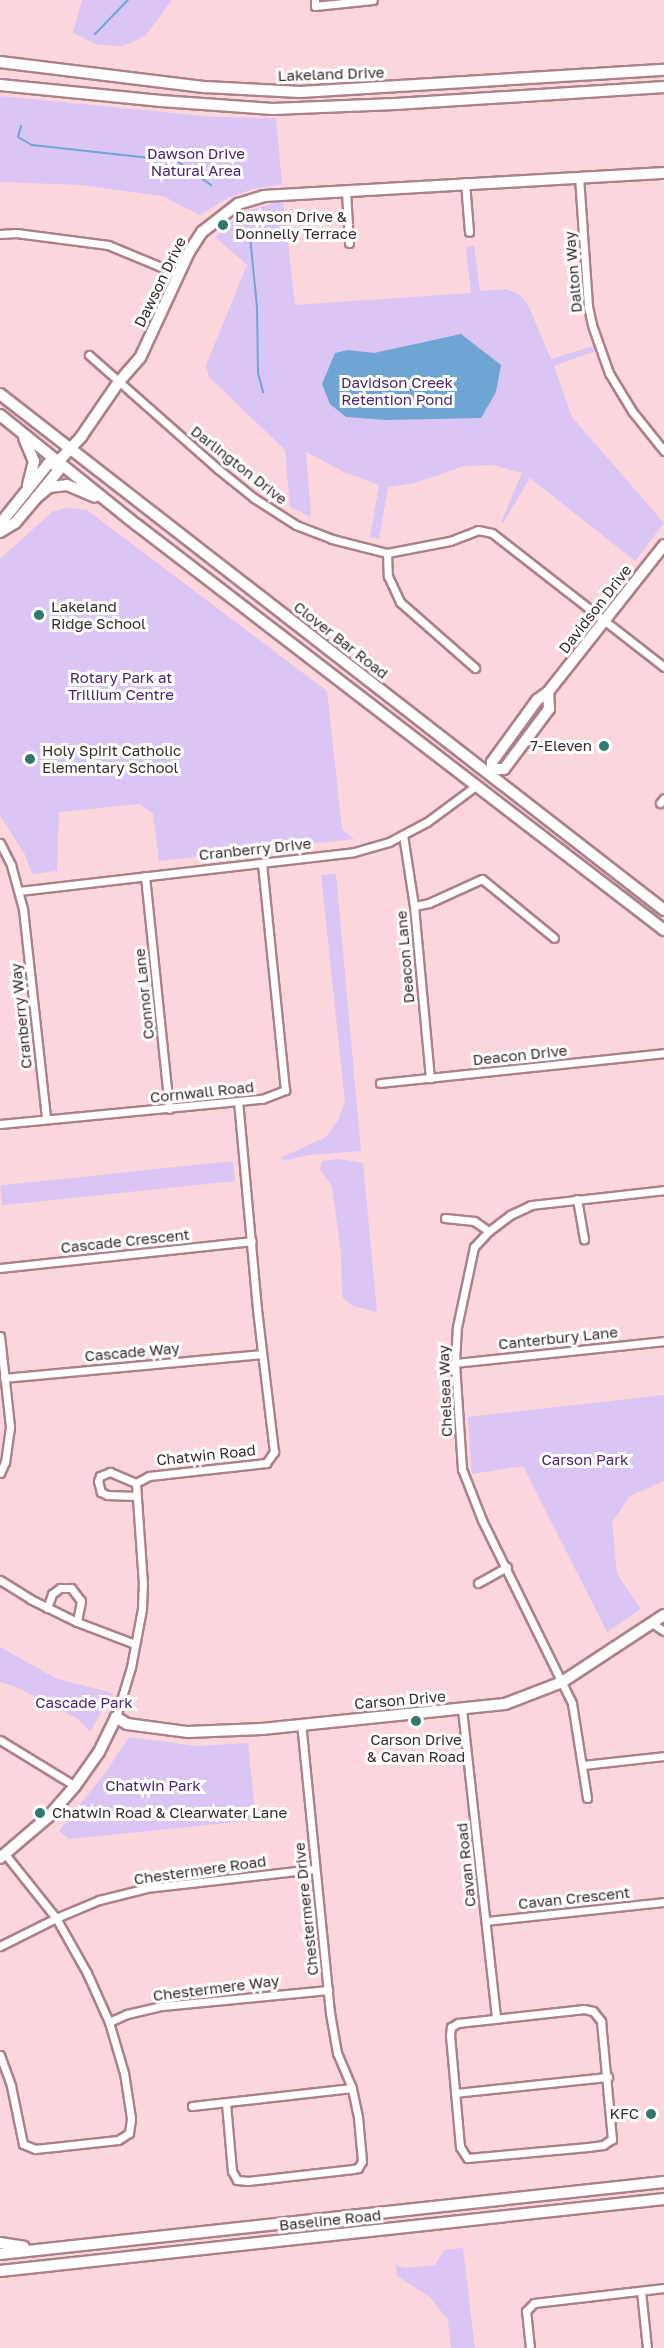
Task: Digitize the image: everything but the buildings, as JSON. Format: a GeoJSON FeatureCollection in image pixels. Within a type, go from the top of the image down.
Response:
{"type":"FeatureCollection","features":[{"type":"Feature","properties":{"kind":"main road","name":"Lakeland Drive"},"geometry":{"type":"LineString","coordinates":[[0,62],[194,86],[300,92],[664,70]]}},
{"type":"Feature","properties":{"kind":"main road"},"geometry":{"type":"LineString","coordinates":[[0,85],[161,101],[273,109],[395,104],[664,87]]}},
{"type":"Feature","properties":{"kind":"main road","name":"Dawson Drive"},"geometry":{"type":"LineString","coordinates":[[57,462],[81,437],[118,383],[140,358],[178,274],[202,232],[238,204],[264,196],[465,182],[664,173]]}},
{"type":"Feature","properties":{"kind":"main road","name":"Clover Bar Road"},"geometry":{"type":"LineString","coordinates":[[0,394],[490,771],[664,910]]}},
{"type":"Feature","properties":{"kind":"main road"},"geometry":{"type":"LineString","coordinates":[[0,415],[137,525],[664,930]]}},
{"type":"Feature","properties":{"kind":"main road"},"geometry":{"type":"LineString","coordinates":[[18,429],[31,449],[34,461],[27,488]]}},
{"type":"Feature","properties":{"kind":"main road"},"geometry":{"type":"LineString","coordinates":[[0,524],[48,464],[57,462]]}},
{"type":"Feature","properties":{"kind":"main road"},"geometry":{"type":"LineString","coordinates":[[0,532],[15,523],[58,471],[57,462]]}},
{"type":"Feature","properties":{"kind":"main road"},"geometry":{"type":"LineString","coordinates":[[36,498],[49,487],[76,487],[137,525]]}},
{"type":"Feature","properties":{"kind":"main road","name":"Davidson Drive"},"geometry":{"type":"LineString","coordinates":[[490,771],[504,769],[549,709],[548,692],[664,545]]}},
{"type":"Feature","properties":{"kind":"main road"},"geometry":{"type":"LineString","coordinates":[[477,785],[490,771]]}},
{"type":"Feature","properties":{"kind":"main road","name":"Carson Drive"},"geometry":{"type":"LineString","coordinates":[[116,1717],[128,1724],[188,1732],[301,1725],[462,1709],[519,1700],[562,1683],[664,1615]]}},
{"type":"Feature","properties":{"kind":"main road"},"geometry":{"type":"LineString","coordinates":[[3,1856],[48,1817],[75,1786],[99,1752],[116,1717]]}},
{"type":"Feature","properties":{"kind":"main road","name":"Baseline Road"},"geometry":{"type":"LineString","coordinates":[[0,2254],[664,2182]]}},
{"type":"Feature","properties":{"kind":"main road","name":"Baseline Road"},"geometry":{"type":"LineString","coordinates":[[0,2271],[664,2199]]}},
{"type":"Feature","properties":{"kind":"main road"},"geometry":{"type":"LineString","coordinates":[[0,2243],[39,2250]]}},
{"type":"Feature","properties":{"kind":"street"},"geometry":{"type":"LineString","coordinates":[[315,0],[315,6],[373,0]]}},
{"type":"Feature","properties":{"kind":"street","name":"Dalton Way"},"geometry":{"type":"LineString","coordinates":[[579,177],[588,306],[592,325],[609,372],[632,411],[664,451]]}},
{"type":"Feature","properties":{"kind":"street"},"geometry":{"type":"LineString","coordinates":[[465,182],[469,232]]}},
{"type":"Feature","properties":{"kind":"street"},"geometry":{"type":"LineString","coordinates":[[346,191],[349,243]]}},
{"type":"Feature","properties":{"kind":"street"},"geometry":{"type":"LineString","coordinates":[[0,234],[16,233],[108,245],[178,274]]}},
{"type":"Feature","properties":{"kind":"street"},"geometry":{"type":"LineString","coordinates":[[89,355],[118,383]]}},
{"type":"Feature","properties":{"kind":"street","name":"Darlington Drive"},"geometry":{"type":"LineString","coordinates":[[118,383],[218,469],[263,504],[305,529],[332,539],[387,553],[450,541],[484,530],[497,536],[664,667]]}},
{"type":"Feature","properties":{"kind":"street"},"geometry":{"type":"LineString","coordinates":[[387,553],[388,576],[400,602],[475,668]]}},
{"type":"Feature","properties":{"kind":"street","name":"Cranberry Drive"},"geometry":{"type":"LineString","coordinates":[[19,891],[354,852],[389,842],[427,822],[477,785]]}},
{"type":"Feature","properties":{"kind":"street","name":"Deacon Lane"},"geometry":{"type":"LineString","coordinates":[[403,835],[414,906],[430,1078]]}},
{"type":"Feature","properties":{"kind":"street","name":"Cranberry Way"},"geometry":{"type":"LineString","coordinates":[[0,843],[11,865],[19,891],[46,1119]]}},
{"type":"Feature","properties":{"kind":"street","name":"Cornwall Road"},"geometry":{"type":"LineString","coordinates":[[0,1124],[238,1102],[262,1099],[285,1090],[262,863]]}},
{"type":"Feature","properties":{"kind":"street","name":"Connor Lane"},"geometry":{"type":"LineString","coordinates":[[145,876],[169,1109]]}},
{"type":"Feature","properties":{"kind":"street"},"geometry":{"type":"LineString","coordinates":[[414,906],[429,903],[482,879],[554,938]]}},
{"type":"Feature","properties":{"kind":"street","name":"Deacon Drive"},"geometry":{"type":"LineString","coordinates":[[380,1083],[664,1053]]}},
{"type":"Feature","properties":{"kind":"street","name":"Chatwin Road"},"geometry":{"type":"LineString","coordinates":[[136,1483],[149,1476],[266,1463],[274,1452],[262,1353],[238,1102]]}},
{"type":"Feature","properties":{"kind":"street","name":"Chelsea Way"},"geometry":{"type":"LineString","coordinates":[[587,1798],[572,1703],[482,1520],[462,1469],[455,1362],[457,1327],[474,1247],[489,1231],[531,1205],[664,1190]]}},
{"type":"Feature","properties":{"kind":"street"},"geometry":{"type":"LineString","coordinates":[[577,1199],[584,1239]]}},
{"type":"Feature","properties":{"kind":"street"},"geometry":{"type":"LineString","coordinates":[[445,1218],[474,1221],[489,1231]]}},
{"type":"Feature","properties":{"kind":"street","name":"Cascade Crescent"},"geometry":{"type":"LineString","coordinates":[[0,1268],[252,1241]]}},
{"type":"Feature","properties":{"kind":"street"},"geometry":{"type":"LineString","coordinates":[[0,1336],[10,1427],[5,1462],[0,1473]]}},
{"type":"Feature","properties":{"kind":"street","name":"Canterbury Lane"},"geometry":{"type":"LineString","coordinates":[[455,1362],[664,1341]]}},
{"type":"Feature","properties":{"kind":"street","name":"Cascade Way"},"geometry":{"type":"LineString","coordinates":[[4,1378],[262,1353]]}},
{"type":"Feature","properties":{"kind":"street"},"geometry":{"type":"LineString","coordinates":[[116,1717],[135,1644],[142,1609],[143,1584],[136,1483],[110,1472],[100,1476],[98,1486],[106,1495],[136,1496]]}},
{"type":"Feature","properties":{"kind":"street"},"geometry":{"type":"LineString","coordinates":[[477,1583],[507,1568]]}},
{"type":"Feature","properties":{"kind":"street"},"geometry":{"type":"LineString","coordinates":[[0,1580],[47,1608],[135,1644]]}},
{"type":"Feature","properties":{"kind":"street"},"geometry":{"type":"LineString","coordinates":[[47,1608],[52,1594],[60,1588],[71,1588],[79,1595],[81,1601],[77,1622]]}},
{"type":"Feature","properties":{"kind":"street"},"geometry":{"type":"LineString","coordinates":[[652,1623],[664,1631]]}},
{"type":"Feature","properties":{"kind":"street","name":"Cavan Road"},"geometry":{"type":"LineString","coordinates":[[462,1709],[495,2018]]}},
{"type":"Feature","properties":{"kind":"street","name":"Chestermere Drive"},"geometry":{"type":"LineString","coordinates":[[226,2103],[232,2170],[237,2180],[248,2181],[352,2169],[358,2168],[362,2161],[358,2117],[352,2088],[337,2053],[328,1990],[301,1725]]}},
{"type":"Feature","properties":{"kind":"street"},"geometry":{"type":"LineString","coordinates":[[0,1740],[75,1786]]}},
{"type":"Feature","properties":{"kind":"street"},"geometry":{"type":"LineString","coordinates":[[583,1765],[664,1756]]}},
{"type":"Feature","properties":{"kind":"street"},"geometry":{"type":"LineString","coordinates":[[0,2055],[11,2086],[22,2144],[35,2149],[118,2140],[129,2133],[131,2118],[124,2073],[109,2022],[87,1973],[56,1918],[3,1856]]}},
{"type":"Feature","properties":{"kind":"street","name":"Chestermere Road"},"geometry":{"type":"LineString","coordinates":[[0,1946],[99,1900],[147,1887],[315,1869]]}},
{"type":"Feature","properties":{"kind":"street","name":"Cavan Crescent"},"geometry":{"type":"LineString","coordinates":[[486,1921],[664,1902]]}},
{"type":"Feature","properties":{"kind":"street","name":"Chestermere Way"},"geometry":{"type":"LineString","coordinates":[[109,2022],[128,2014],[162,2006],[328,1990]]}},
{"type":"Feature","properties":{"kind":"street"},"geometry":{"type":"LineString","coordinates":[[593,2011],[601,2021],[612,2139],[603,2145],[468,2158],[460,2147],[451,2027],[458,2023],[495,2018],[593,2011]]}},
{"type":"Feature","properties":{"kind":"street"},"geometry":{"type":"LineString","coordinates":[[455,2094],[608,2077]]}},
{"type":"Feature","properties":{"kind":"street"},"geometry":{"type":"LineString","coordinates":[[192,2106],[352,2088]]}},
{"type":"Feature","properties":{"kind":"street"},"geometry":{"type":"LineString","coordinates":[[530,2348],[526,2311],[534,2303],[664,2288]]}},
{"type":"Feature","properties":{"kind":"street"},"geometry":{"type":"LineString","coordinates":[[641,2291],[647,2348]]}},
{"type":"Feature","properties":{"kind":"green space"},"geometry":{"type":"Polygon","coordinates":[[[82,0],[172,0],[145,36],[123,46],[98,45],[73,33],[82,0]]]}},
{"type":"Feature","properties":{"kind":"green space","name":"Dawson Drive Natural Area"},"geometry":{"type":"Polygon","coordinates":[[[0,96],[215,117],[276,118],[282,184],[253,189],[228,198],[200,215],[163,196],[81,185],[0,182],[0,96]]]}},
{"type":"Feature","properties":{"kind":"green space","name":"Davidson Creek Retention Pond"},"geometry":{"type":"Polygon","coordinates":[[[283,201],[295,305],[471,293],[466,248],[474,245],[480,291],[506,289],[520,295],[529,307],[551,359],[596,345],[598,350],[554,366],[572,417],[664,523],[635,561],[530,478],[503,523],[501,522],[522,473],[493,465],[464,466],[415,483],[388,487],[379,539],[370,537],[379,485],[344,472],[306,452],[311,517],[290,507],[285,450],[209,377],[206,365],[247,265],[215,237],[234,219],[254,209],[283,201]]]}},
{"type":"Feature","properties":{"kind":"green space","name":"Rotary Park at Trillium Centre"},"geometry":{"type":"Polygon","coordinates":[[[68,508],[87,510],[327,691],[342,829],[354,839],[159,861],[153,814],[140,804],[59,812],[57,871],[32,874],[25,855],[0,815],[0,559],[53,511],[68,508]]]}},
{"type":"Feature","properties":{"kind":"green space"},"geometry":{"type":"Polygon","coordinates":[[[336,874],[361,1151],[309,1155],[286,1160],[280,1158],[326,1137],[338,1120],[345,1102],[321,875],[336,874]]]}},
{"type":"Feature","properties":{"kind":"green space"},"geometry":{"type":"Polygon","coordinates":[[[339,1159],[363,1163],[377,1312],[353,1306],[342,1297],[341,1254],[332,1186],[320,1169],[322,1161],[339,1159]]]}},
{"type":"Feature","properties":{"kind":"green space"},"geometry":{"type":"Polygon","coordinates":[[[233,1161],[235,1181],[2,1205],[0,1185],[233,1161]]]}},
{"type":"Feature","properties":{"kind":"green space","name":"Carson Park"},"geometry":{"type":"Polygon","coordinates":[[[664,1395],[664,1481],[630,1496],[612,1522],[617,1574],[641,1609],[607,1632],[523,1466],[472,1474],[468,1417],[664,1395]]]}},
{"type":"Feature","properties":{"kind":"green space","name":"Cascade Park"},"geometry":{"type":"Polygon","coordinates":[[[0,1647],[57,1679],[113,1693],[90,1732],[78,1719],[19,1688],[0,1682],[0,1647]]]}},
{"type":"Feature","properties":{"kind":"green space","name":"Chatwin Park"},"geometry":{"type":"Polygon","coordinates":[[[129,1737],[197,1746],[248,1743],[256,1820],[69,1839],[59,1831],[105,1773],[129,1737]]]}},
{"type":"Feature","properties":{"kind":"green space"},"geometry":{"type":"Polygon","coordinates":[[[463,2248],[475,2348],[451,2348],[448,2320],[430,2297],[397,2276],[396,2265],[404,2268],[435,2265],[444,2250],[463,2248]]]}},
{"type":"Feature","properties":{"kind":"water"},"geometry":{"type":"Polygon","coordinates":[[[461,334],[501,365],[496,392],[481,418],[386,420],[346,417],[330,404],[322,384],[335,353],[348,350],[374,353],[461,334]]]}},
{"type":"Feature","properties":{"kind":"waterway"},"geometry":{"type":"LineString","coordinates":[[95,34],[128,0]]}},
{"type":"Feature","properties":{"kind":"waterway"},"geometry":{"type":"LineString","coordinates":[[21,126],[18,137],[32,145],[177,161],[211,185]]}},
{"type":"Feature","properties":{"kind":"waterway"},"geometry":{"type":"LineString","coordinates":[[250,236],[257,308],[258,373],[263,392]]}},
{"type":"Feature","properties":{"kind":"place","name":"Dawson Drive & Donnelly Terrace"},"geometry":{"type":"Point","coordinates":[223,225]}},
{"type":"Feature","properties":{"kind":"place","name":"Lakeland Ridge School"},"geometry":{"type":"Point","coordinates":[39,615]}},
{"type":"Feature","properties":{"kind":"place","name":"7-Eleven"},"geometry":{"type":"Point","coordinates":[604,746]}},
{"type":"Feature","properties":{"kind":"place","name":"Holy Spirit Catholic Elementary School"},"geometry":{"type":"Point","coordinates":[30,759]}},
{"type":"Feature","properties":{"kind":"place","name":"Carson Drive & Cavan Road"},"geometry":{"type":"Point","coordinates":[416,1721]}},
{"type":"Feature","properties":{"kind":"place","name":"Chatwin Road & Clearwater Lane"},"geometry":{"type":"Point","coordinates":[40,1813]}},
{"type":"Feature","properties":{"kind":"place","name":"KFC"},"geometry":{"type":"Point","coordinates":[651,2114]}}]}
